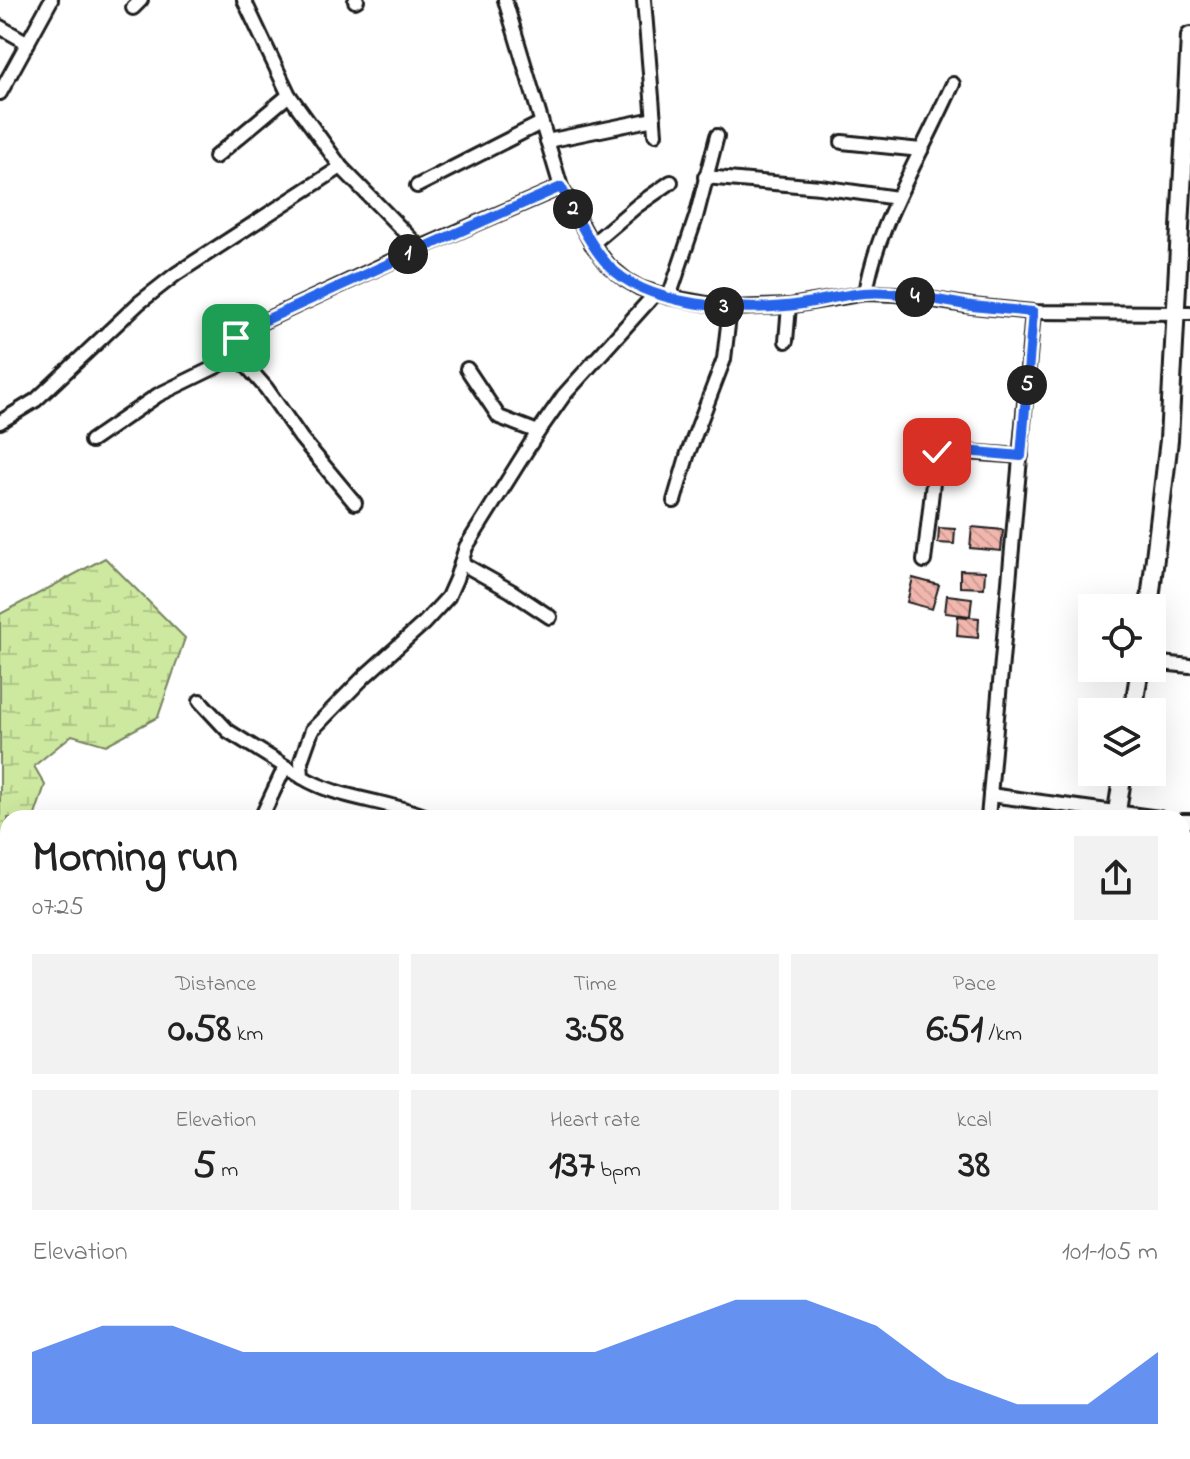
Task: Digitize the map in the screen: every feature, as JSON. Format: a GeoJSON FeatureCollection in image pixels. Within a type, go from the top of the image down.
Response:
{"type":"FeatureCollection","features":[{"type":"Feature","properties":{"kind":"street"},"geometry":{"type":"LineString","coordinates":[[0,93],[51,0]]}},
{"type":"Feature","properties":{"kind":"street"},"geometry":{"type":"LineString","coordinates":[[244,0],[289,95],[341,167],[420,248]]}},
{"type":"Feature","properties":{"kind":"street"},"geometry":{"type":"LineString","coordinates":[[505,0],[561,187],[592,244],[609,266],[626,280],[655,294],[730,308],[789,306],[866,293],[1033,312],[1183,313]]}},
{"type":"Feature","properties":{"kind":"street"},"geometry":{"type":"LineString","coordinates":[[644,0],[655,134]]}},
{"type":"Feature","properties":{"kind":"street"},"geometry":{"type":"LineString","coordinates":[[0,27],[28,43]]}},
{"type":"Feature","properties":{"kind":"street"},"geometry":{"type":"LineString","coordinates":[[1151,594],[1183,313],[1190,36]]}},
{"type":"Feature","properties":{"kind":"street"},"geometry":{"type":"LineString","coordinates":[[866,293],[873,261],[897,198],[953,84]]}},
{"type":"Feature","properties":{"kind":"street"},"geometry":{"type":"LineString","coordinates":[[215,157],[289,95]]}},
{"type":"Feature","properties":{"kind":"street"},"geometry":{"type":"LineString","coordinates":[[547,141],[654,119]]}},
{"type":"Feature","properties":{"kind":"street"},"geometry":{"type":"LineString","coordinates":[[417,186],[541,123]]}},
{"type":"Feature","properties":{"kind":"street"},"geometry":{"type":"LineString","coordinates":[[669,297],[696,217],[717,136]]}},
{"type":"Feature","properties":{"kind":"street"},"geometry":{"type":"LineString","coordinates":[[842,142],[921,150]]}},
{"type":"Feature","properties":{"kind":"street"},"geometry":{"type":"LineString","coordinates":[[0,422],[36,400],[139,303],[176,274],[341,167]]}},
{"type":"Feature","properties":{"kind":"street"},"geometry":{"type":"LineString","coordinates":[[705,177],[820,187],[897,198]]}},
{"type":"Feature","properties":{"kind":"street"},"geometry":{"type":"LineString","coordinates":[[592,244],[671,182]]}},
{"type":"Feature","properties":{"kind":"street"},"geometry":{"type":"LineString","coordinates":[[355,503],[238,356],[238,334],[420,248],[561,187]]}},
{"type":"Feature","properties":{"kind":"street"},"geometry":{"type":"LineString","coordinates":[[302,777],[301,761],[312,730],[448,597],[466,547],[538,432],[564,395],[655,294]]}},
{"type":"Feature","properties":{"kind":"street"},"geometry":{"type":"LineString","coordinates":[[786,341],[789,306]]}},
{"type":"Feature","properties":{"kind":"street"},"geometry":{"type":"LineString","coordinates":[[674,501],[688,453],[724,359],[730,308]]}},
{"type":"Feature","properties":{"kind":"street"},"geometry":{"type":"LineString","coordinates":[[989,810],[1033,312]]}},
{"type":"Feature","properties":{"kind":"street"},"geometry":{"type":"LineString","coordinates":[[91,441],[158,395],[238,356]]}},
{"type":"Feature","properties":{"kind":"street"},"geometry":{"type":"LineString","coordinates":[[467,369],[499,417],[538,432]]}},
{"type":"Feature","properties":{"kind":"street"},"geometry":{"type":"LineString","coordinates":[[924,561],[939,450],[1021,456]]}},
{"type":"Feature","properties":{"kind":"street"},"geometry":{"type":"LineString","coordinates":[[461,563],[550,617]]}},
{"type":"Feature","properties":{"kind":"street"},"geometry":{"type":"LineString","coordinates":[[1166,663],[1190,666]]}},
{"type":"Feature","properties":{"kind":"street"},"geometry":{"type":"LineString","coordinates":[[200,701],[228,731],[302,777],[347,795],[407,810]]}},
{"type":"Feature","properties":{"kind":"street"},"geometry":{"type":"LineString","coordinates":[[265,810],[285,767]]}},
{"type":"Feature","properties":{"kind":"street"},"geometry":{"type":"LineString","coordinates":[[1117,810],[1121,786]]}},
{"type":"Feature","properties":{"kind":"street"},"geometry":{"type":"LineString","coordinates":[[990,795],[1080,810]]}},
{"type":"Feature","properties":{"kind":"green space"},"geometry":{"type":"Polygon","coordinates":[[[105,558],[185,638],[158,717],[106,745],[72,735],[34,766],[45,785],[37,810],[0,810],[0,614],[105,558]]]}},
{"type":"Feature","properties":{"kind":"building"},"geometry":{"type":"Polygon","coordinates":[[[972,527],[1003,530],[1001,551],[970,548],[972,527]]]}},
{"type":"Feature","properties":{"kind":"building"},"geometry":{"type":"Polygon","coordinates":[[[939,528],[955,529],[954,544],[938,543],[939,528]]]}},
{"type":"Feature","properties":{"kind":"building"},"geometry":{"type":"Polygon","coordinates":[[[960,570],[985,571],[984,588],[960,587],[960,570]]]}},
{"type":"Feature","properties":{"kind":"building"},"geometry":{"type":"Polygon","coordinates":[[[913,578],[939,585],[932,609],[907,602],[913,578]]]}},
{"type":"Feature","properties":{"kind":"building"},"geometry":{"type":"Polygon","coordinates":[[[947,595],[972,598],[970,616],[945,613],[947,595]]]}},
{"type":"Feature","properties":{"kind":"building"},"geometry":{"type":"Polygon","coordinates":[[[958,616],[979,618],[978,638],[957,636],[958,616]]]}},
{"type":"Feature","properties":{"kind":"route"},"geometry":{"type":"LineString","coordinates":[[236,338],[242,331],[331,289],[561,187],[592,244],[609,266],[626,280],[655,294],[730,308],[789,306],[866,293],[896,294],[1033,312],[1021,456],[943,449],[937,452]]}}]}
